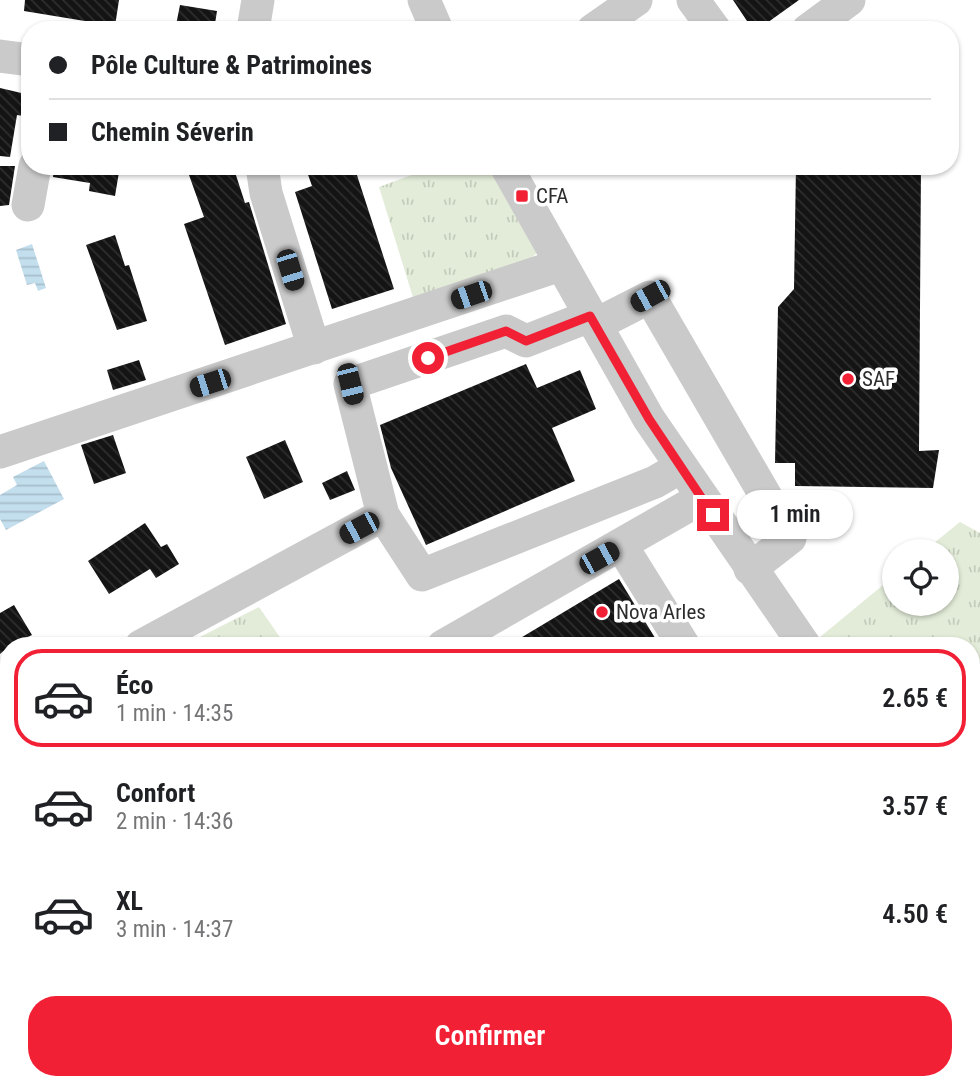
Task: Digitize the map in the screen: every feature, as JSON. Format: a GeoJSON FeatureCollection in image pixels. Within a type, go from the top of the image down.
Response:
{"type":"FeatureCollection","features":[{"type":"Feature","properties":{"kind":"street"},"geometry":{"type":"LineString","coordinates":[[254,21],[258,0]]}},
{"type":"Feature","properties":{"kind":"street"},"geometry":{"type":"LineString","coordinates":[[424,0],[433,21]]}},
{"type":"Feature","properties":{"kind":"street"},"geometry":{"type":"LineString","coordinates":[[606,21],[636,0]]}},
{"type":"Feature","properties":{"kind":"street"},"geometry":{"type":"LineString","coordinates":[[693,0],[708,21]]}},
{"type":"Feature","properties":{"kind":"street"},"geometry":{"type":"LineString","coordinates":[[820,21],[849,0]]}},
{"type":"Feature","properties":{"kind":"street"},"geometry":{"type":"LineString","coordinates":[[0,55],[21,58]]}},
{"type":"Feature","properties":{"kind":"street"},"geometry":{"type":"LineString","coordinates":[[28,205],[33,175]]}},
{"type":"Feature","properties":{"kind":"street"},"geometry":{"type":"LineString","coordinates":[[263,175],[266,192],[314,348]]}},
{"type":"Feature","properties":{"kind":"street"},"geometry":{"type":"LineString","coordinates":[[511,175],[649,419],[798,637]]}},
{"type":"Feature","properties":{"kind":"street"},"geometry":{"type":"LineString","coordinates":[[0,453],[560,265]]}},
{"type":"Feature","properties":{"kind":"street"},"geometry":{"type":"LineString","coordinates":[[681,467],[655,482],[422,575],[383,515],[350,384],[506,331],[526,341],[592,321],[650,296],[790,538],[750,569]]}},
{"type":"Feature","properties":{"kind":"street"},"geometry":{"type":"LineString","coordinates":[[459,637],[702,498]]}},
{"type":"Feature","properties":{"kind":"street"},"geometry":{"type":"LineString","coordinates":[[158,637],[383,515]]}},
{"type":"Feature","properties":{"kind":"street"},"geometry":{"type":"LineString","coordinates":[[621,545],[678,637]]}},
{"type":"Feature","properties":{"kind":"green space"},"geometry":{"type":"Polygon","coordinates":[[[412,175],[495,175],[537,253],[520,267],[415,304],[379,187],[412,175]]]}},
{"type":"Feature","properties":{"kind":"green space"},"geometry":{"type":"Polygon","coordinates":[[[960,522],[980,533],[980,637],[820,637],[882,586],[882,616],[959,616],[959,539],[939,539],[960,522]]]}},
{"type":"Feature","properties":{"kind":"green space"},"geometry":{"type":"Polygon","coordinates":[[[259,607],[280,637],[200,637],[259,607]]]}},
{"type":"Feature","properties":{"kind":"water"},"geometry":{"type":"Polygon","coordinates":[[[32,244],[46,288],[38,291],[35,283],[27,285],[16,250],[32,244]]]}},
{"type":"Feature","properties":{"kind":"water"},"geometry":{"type":"Polygon","coordinates":[[[44,461],[64,499],[6,530],[0,519],[0,495],[17,485],[13,477],[44,461]]]}},
{"type":"Feature","properties":{"kind":"building"},"geometry":{"type":"Polygon","coordinates":[[[25,0],[119,0],[116,21],[85,21],[24,11],[25,0]]]}},
{"type":"Feature","properties":{"kind":"building"},"geometry":{"type":"Polygon","coordinates":[[[733,0],[799,0],[770,21],[747,21],[733,0]]]}},
{"type":"Feature","properties":{"kind":"building"},"geometry":{"type":"Polygon","coordinates":[[[180,5],[217,11],[215,21],[177,21],[180,5]]]}},
{"type":"Feature","properties":{"kind":"building"},"geometry":{"type":"Polygon","coordinates":[[[0,88],[21,93],[21,116],[17,115],[10,157],[0,156],[0,88]]]}},
{"type":"Feature","properties":{"kind":"building"},"geometry":{"type":"Polygon","coordinates":[[[0,166],[15,166],[9,205],[0,206],[0,166]]]}},
{"type":"Feature","properties":{"kind":"building"},"geometry":{"type":"Polygon","coordinates":[[[118,175],[115,196],[89,191],[90,183],[53,177],[118,175]]]}},
{"type":"Feature","properties":{"kind":"building"},"geometry":{"type":"Polygon","coordinates":[[[189,175],[236,175],[245,203],[249,202],[286,324],[225,345],[184,224],[204,217],[189,175]]]}},
{"type":"Feature","properties":{"kind":"building"},"geometry":{"type":"Polygon","coordinates":[[[308,175],[357,175],[394,289],[332,309],[295,192],[312,186],[308,175]]]}},
{"type":"Feature","properties":{"kind":"building","name":"SAF"},"geometry":{"type":"Polygon","coordinates":[[[796,175],[921,175],[919,451],[939,450],[933,488],[795,486],[795,463],[775,463],[778,307],[794,289],[796,175]]]}},
{"type":"Feature","properties":{"kind":"building"},"geometry":{"type":"Polygon","coordinates":[[[115,235],[125,266],[129,265],[147,321],[117,330],[86,245],[115,235]]]}},
{"type":"Feature","properties":{"kind":"building"},"geometry":{"type":"Polygon","coordinates":[[[139,360],[146,380],[113,390],[107,370],[139,360]]]}},
{"type":"Feature","properties":{"kind":"building"},"geometry":{"type":"Polygon","coordinates":[[[526,364],[537,388],[580,370],[596,409],[552,428],[575,481],[426,545],[391,468],[380,425],[526,364]]]}},
{"type":"Feature","properties":{"kind":"building"},"geometry":{"type":"Polygon","coordinates":[[[113,435],[126,473],[94,484],[81,445],[113,435]]]}},
{"type":"Feature","properties":{"kind":"building"},"geometry":{"type":"Polygon","coordinates":[[[285,440],[303,482],[264,499],[246,457],[285,440]]]}},
{"type":"Feature","properties":{"kind":"building"},"geometry":{"type":"Polygon","coordinates":[[[347,471],[355,490],[330,500],[322,483],[347,471]]]}},
{"type":"Feature","properties":{"kind":"building"},"geometry":{"type":"Polygon","coordinates":[[[145,523],[161,547],[167,544],[179,564],[156,578],[150,569],[109,594],[88,561],[145,523]]]}},
{"type":"Feature","properties":{"kind":"building","name":"Nova Arles"},"geometry":{"type":"Polygon","coordinates":[[[619,579],[654,637],[522,637],[619,579]]]}},
{"type":"Feature","properties":{"kind":"building"},"geometry":{"type":"Polygon","coordinates":[[[14,605],[32,635],[0,637],[0,613],[14,605]]]}},
{"type":"Feature","properties":{"kind":"place","name":"CFA"},"geometry":{"type":"Point","coordinates":[522,196]}},
{"type":"Feature","properties":{"kind":"place","name":"SAF"},"geometry":{"type":"Point","coordinates":[848,379]}},
{"type":"Feature","properties":{"kind":"place","name":"Nova Arles"},"geometry":{"type":"Point","coordinates":[602,612]}},
{"type":"Feature","properties":{"kind":"route"},"geometry":{"type":"LineString","coordinates":[[428,358],[506,331],[526,341],[590,316],[649,419],[713,515]]}}]}
